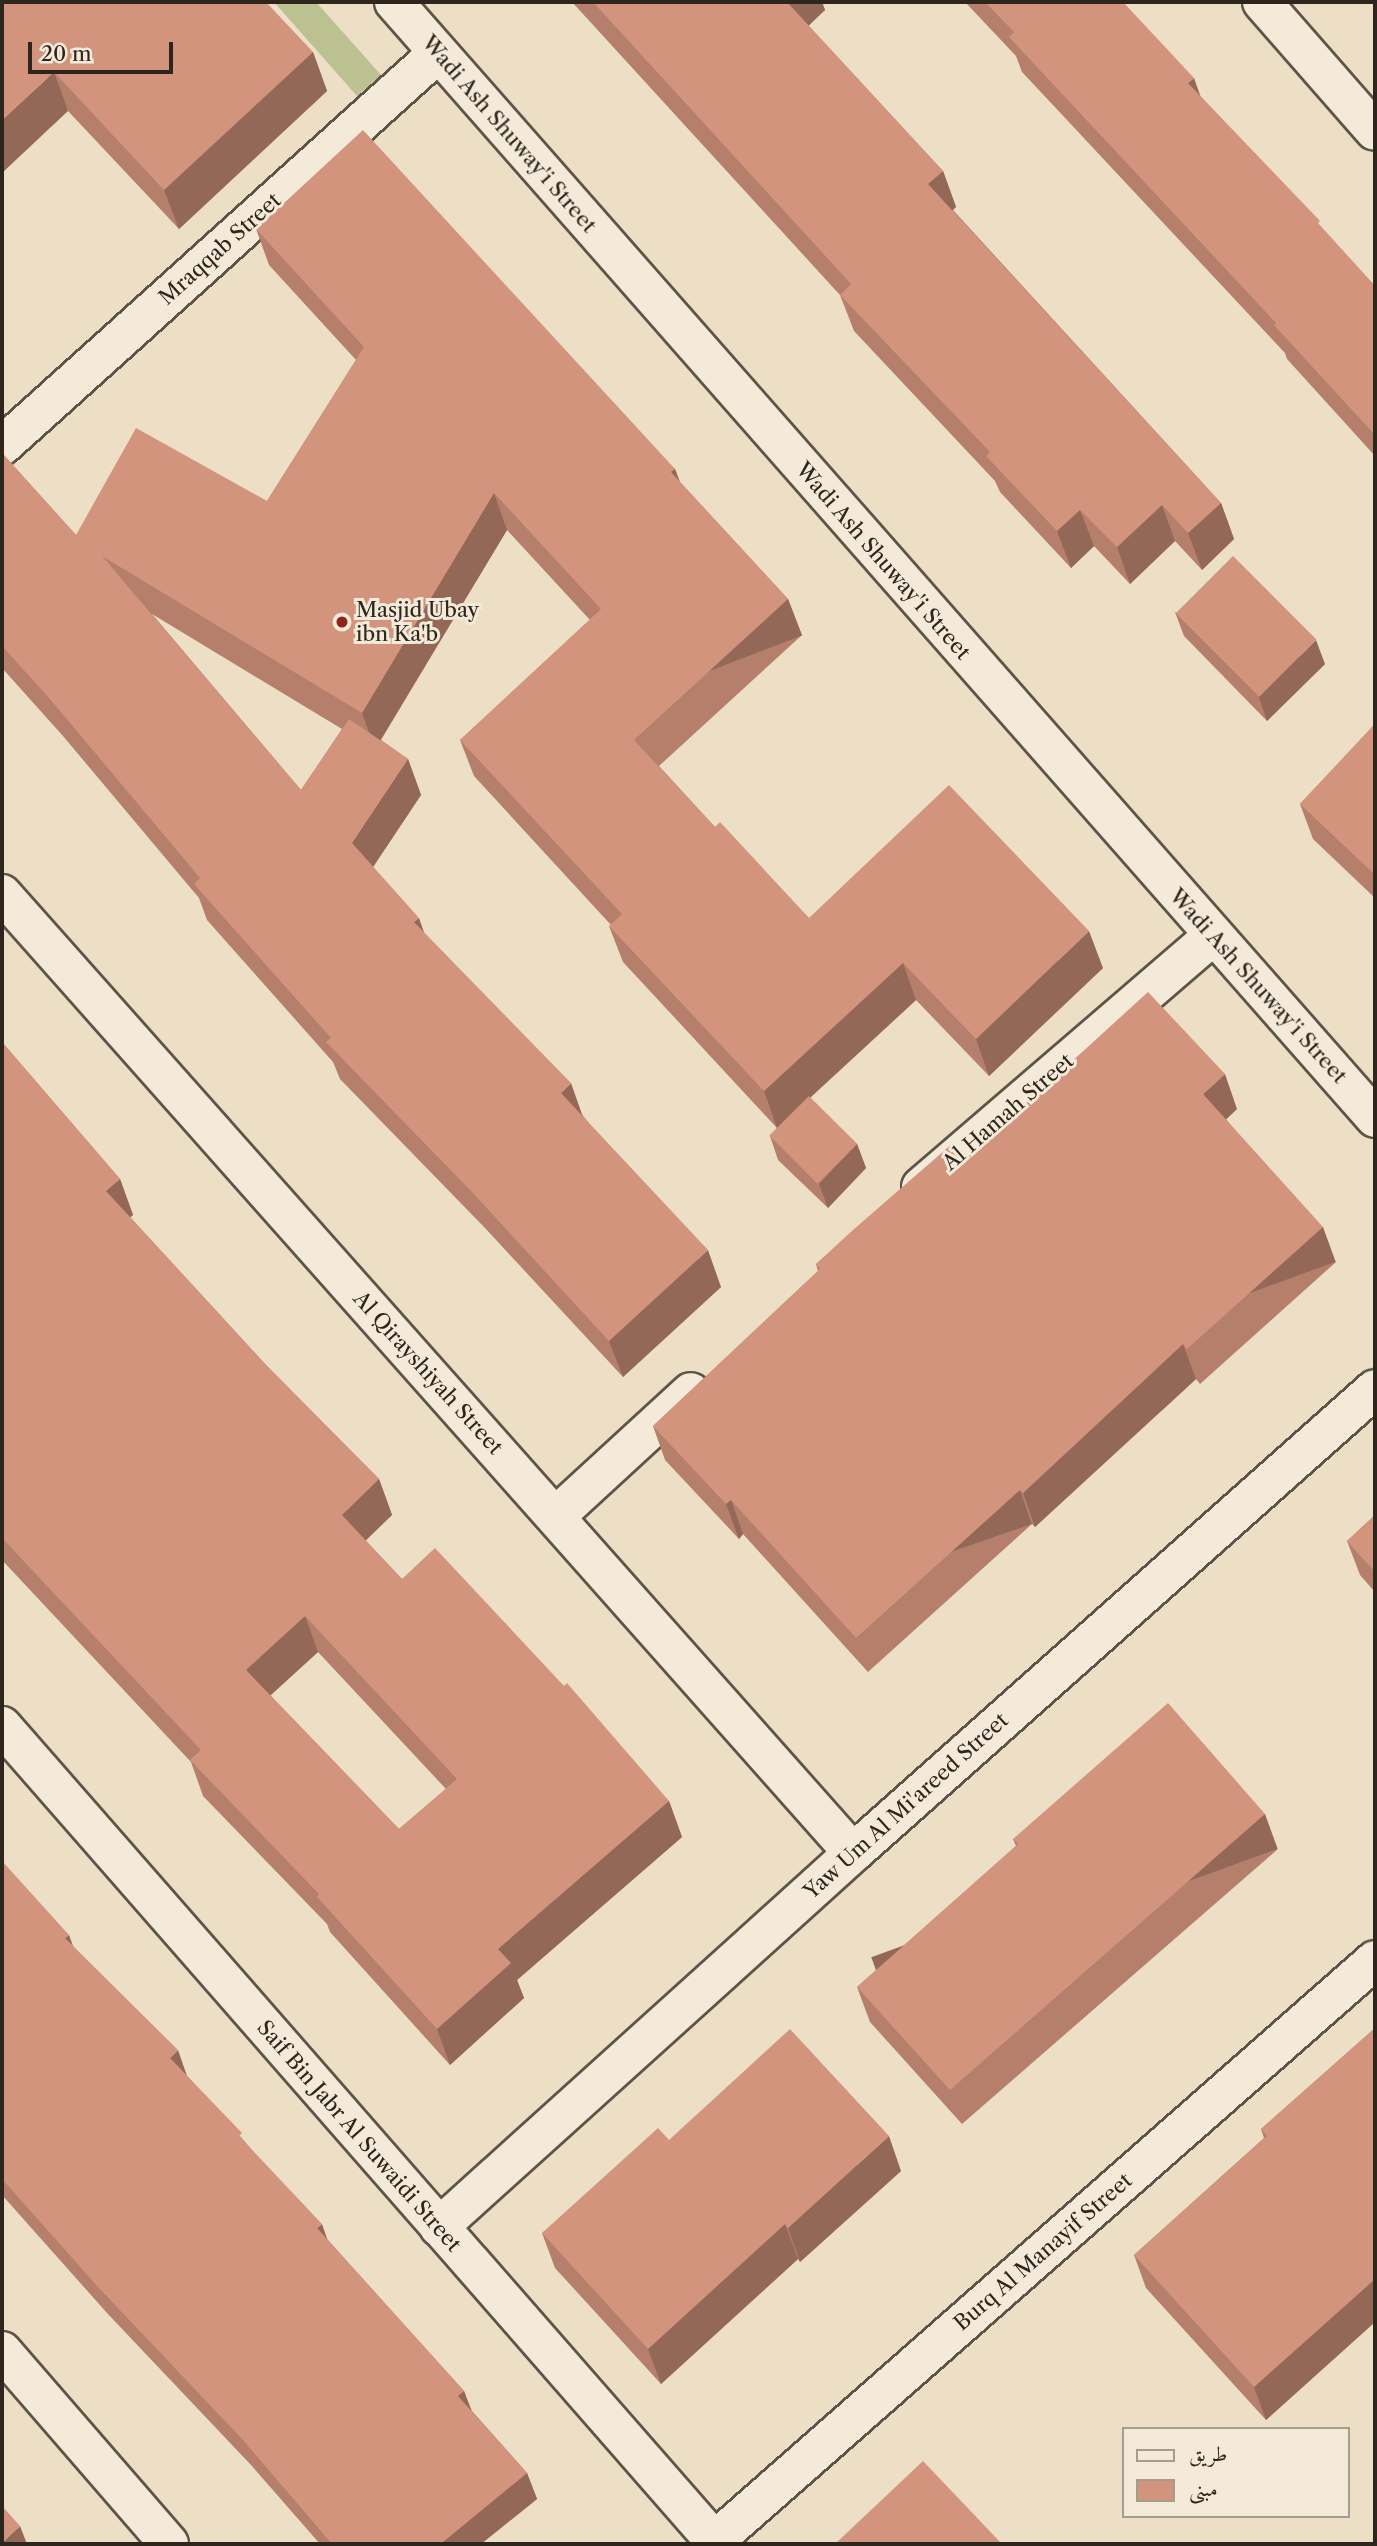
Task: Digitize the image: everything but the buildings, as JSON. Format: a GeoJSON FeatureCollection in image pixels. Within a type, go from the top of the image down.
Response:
{"type":"FeatureCollection","features":[{"type":"Feature","properties":{"kind":"street","name":"Wadi Ash Shuway'i Street"},"geometry":{"type":"LineString","coordinates":[[394,2],[1375,1118]]}},
{"type":"Feature","properties":{"kind":"street"},"geometry":{"type":"LineString","coordinates":[[1262,2],[1375,131]]}},
{"type":"Feature","properties":{"kind":"street","name":"Mraqqab Street"},"geometry":{"type":"LineString","coordinates":[[2,446],[438,52]]}},
{"type":"Feature","properties":{"kind":"street","name":"Al Qirayshiyah Street"},"geometry":{"type":"LineString","coordinates":[[2,894],[853,1853]]}},
{"type":"Feature","properties":{"kind":"street","name":"Al Hamah Street"},"geometry":{"type":"LineString","coordinates":[[891,1213],[1213,936]]}},
{"type":"Feature","properties":{"kind":"street"},"geometry":{"type":"LineString","coordinates":[[556,1516],[718,1367]]}},
{"type":"Feature","properties":{"kind":"street","name":"Yaw Um Al Mi'areed Street"},"geometry":{"type":"LineString","coordinates":[[439,2227],[853,1853],[1375,1389]]}},
{"type":"Feature","properties":{"kind":"street","name":"Saif Bin Jabr Al Suwaidi Street"},"geometry":{"type":"LineString","coordinates":[[2,1726],[714,2543]]}},
{"type":"Feature","properties":{"kind":"street","name":"Burq Al Manayif Street"},"geometry":{"type":"LineString","coordinates":[[714,2543],[1375,1960]]}},
{"type":"Feature","properties":{"kind":"street"},"geometry":{"type":"LineString","coordinates":[[2,2351],[169,2544]]}},
{"type":"Feature","properties":{"kind":"green space"},"geometry":{"type":"Polygon","coordinates":[[[274,2],[316,2],[381,75],[357,96],[274,2]]]}},
{"type":"Feature","properties":{"kind":"place","name":"Masjid Ubay ibn Ka'b"},"geometry":{"type":"Point","coordinates":[342,622]}}]}
